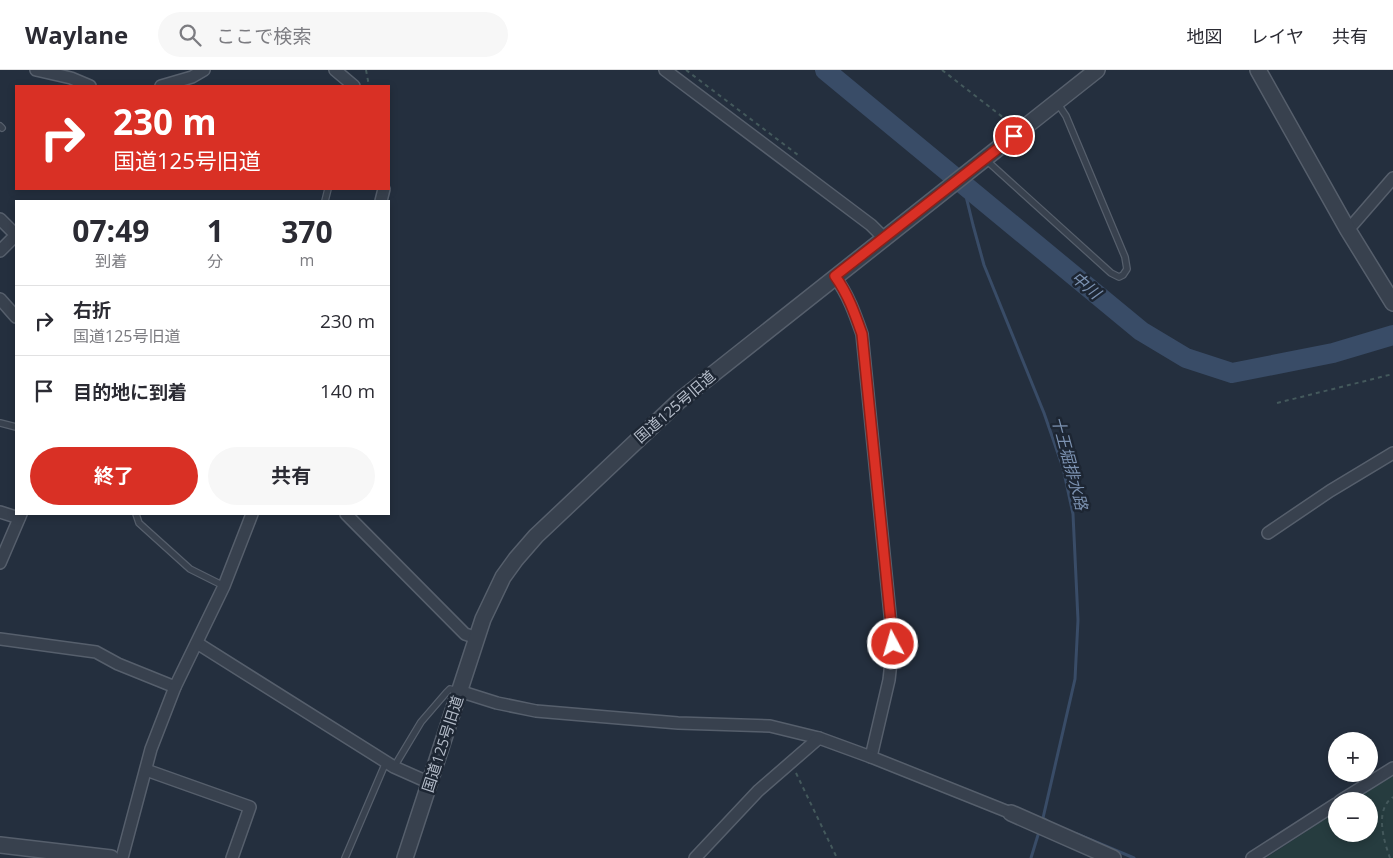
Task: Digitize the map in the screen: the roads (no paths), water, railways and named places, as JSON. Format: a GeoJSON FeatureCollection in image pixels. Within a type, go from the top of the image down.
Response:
{"type":"FeatureCollection","features":[{"type":"Feature","properties":{"kind":"street"},"geometry":{"type":"LineString","coordinates":[[36,70],[71,78],[88,85]]}},
{"type":"Feature","properties":{"kind":"street"},"geometry":{"type":"LineString","coordinates":[[164,85],[192,77],[204,70]]}},
{"type":"Feature","properties":{"kind":"street"},"geometry":{"type":"LineString","coordinates":[[335,70],[353,85]]}},
{"type":"Feature","properties":{"kind":"street"},"geometry":{"type":"LineString","coordinates":[[665,70],[871,225],[884,238]]}},
{"type":"Feature","properties":{"kind":"street"},"geometry":{"type":"LineString","coordinates":[[1258,70],[1348,230],[1389,296]]}},
{"type":"Feature","properties":{"kind":"street","name":"国道125号旧道"},"geometry":{"type":"LineString","coordinates":[[405,858],[477,638],[494,593],[503,577],[536,536],[679,401],[1057,102],[1089,73]]}},
{"type":"Feature","properties":{"kind":"street"},"geometry":{"type":"LineString","coordinates":[[1348,230],[1393,178]]}},
{"type":"Feature","properties":{"kind":"street"},"geometry":{"type":"LineString","coordinates":[[0,219],[15,234]]}},
{"type":"Feature","properties":{"kind":"street"},"geometry":{"type":"LineString","coordinates":[[0,251],[13,243]]}},
{"type":"Feature","properties":{"kind":"street"},"geometry":{"type":"LineString","coordinates":[[835,276],[853,309],[862,334],[893,644],[889,680],[872,757]]}},
{"type":"Feature","properties":{"kind":"street"},"geometry":{"type":"LineString","coordinates":[[0,299],[15,316]]}},
{"type":"Feature","properties":{"kind":"street"},"geometry":{"type":"LineString","coordinates":[[1268,533],[1330,491],[1393,453]]}},
{"type":"Feature","properties":{"kind":"street"},"geometry":{"type":"LineString","coordinates":[[0,512],[20,516],[0,563]]}},
{"type":"Feature","properties":{"kind":"street"},"geometry":{"type":"LineString","coordinates":[[122,858],[151,749],[175,687],[224,586],[252,515]]}},
{"type":"Feature","properties":{"kind":"street"},"geometry":{"type":"LineString","coordinates":[[347,515],[464,634],[477,638]]}},
{"type":"Feature","properties":{"kind":"street"},"geometry":{"type":"LineString","coordinates":[[0,639],[96,652],[118,664],[175,687]]}},
{"type":"Feature","properties":{"kind":"street"},"geometry":{"type":"LineString","coordinates":[[197,643],[390,765],[430,784]]}},
{"type":"Feature","properties":{"kind":"street"},"geometry":{"type":"LineString","coordinates":[[460,691],[497,703],[536,711],[678,723],[770,726],[819,738],[872,757],[1011,813],[1113,858]]}},
{"type":"Feature","properties":{"kind":"street"},"geometry":{"type":"LineString","coordinates":[[695,858],[758,791],[819,738]]}},
{"type":"Feature","properties":{"kind":"street"},"geometry":{"type":"LineString","coordinates":[[1354,792],[1393,768]]}},
{"type":"Feature","properties":{"kind":"street"},"geometry":{"type":"LineString","coordinates":[[146,770],[250,806],[232,858]]}},
{"type":"Feature","properties":{"kind":"street"},"geometry":{"type":"LineString","coordinates":[[1252,858],[1328,809]]}},
{"type":"Feature","properties":{"kind":"street"},"geometry":{"type":"LineString","coordinates":[[0,846],[111,858]]}},
{"type":"Feature","properties":{"kind":"lane"},"geometry":{"type":"LineString","coordinates":[[982,161],[1111,273],[1119,277],[1124,275],[1127,269],[1125,257],[1066,116],[1057,102]]}},
{"type":"Feature","properties":{"kind":"lane"},"geometry":{"type":"LineString","coordinates":[[0,422],[15,427]]}},
{"type":"Feature","properties":{"kind":"lane"},"geometry":{"type":"LineString","coordinates":[[136,515],[139,523],[190,569],[224,586]]}},
{"type":"Feature","properties":{"kind":"lane"},"geometry":{"type":"LineString","coordinates":[[345,858],[390,765],[420,722],[446,692],[450,690],[460,691]]}},
{"type":"Feature","properties":{"kind":"waterway","name":"中川"},"geometry":{"type":"LineString","coordinates":[[825,70],[1141,331],[1186,358],[1232,373],[1333,353],[1393,335]]}},
{"type":"Feature","properties":{"kind":"waterway","name":"十王堀排水路"},"geometry":{"type":"LineString","coordinates":[[963,184],[984,265],[1044,413],[1063,468],[1073,514],[1078,620],[1075,679],[1043,818],[1052,824]]}},
{"type":"Feature","properties":{"kind":"waterway"},"geometry":{"type":"LineString","coordinates":[[1077,834],[1134,858]]}},
{"type":"Feature","properties":{"kind":"waterway","name":"十王堀排水路"},"geometry":{"type":"LineString","coordinates":[[1031,858],[1038,835]]}}]}
